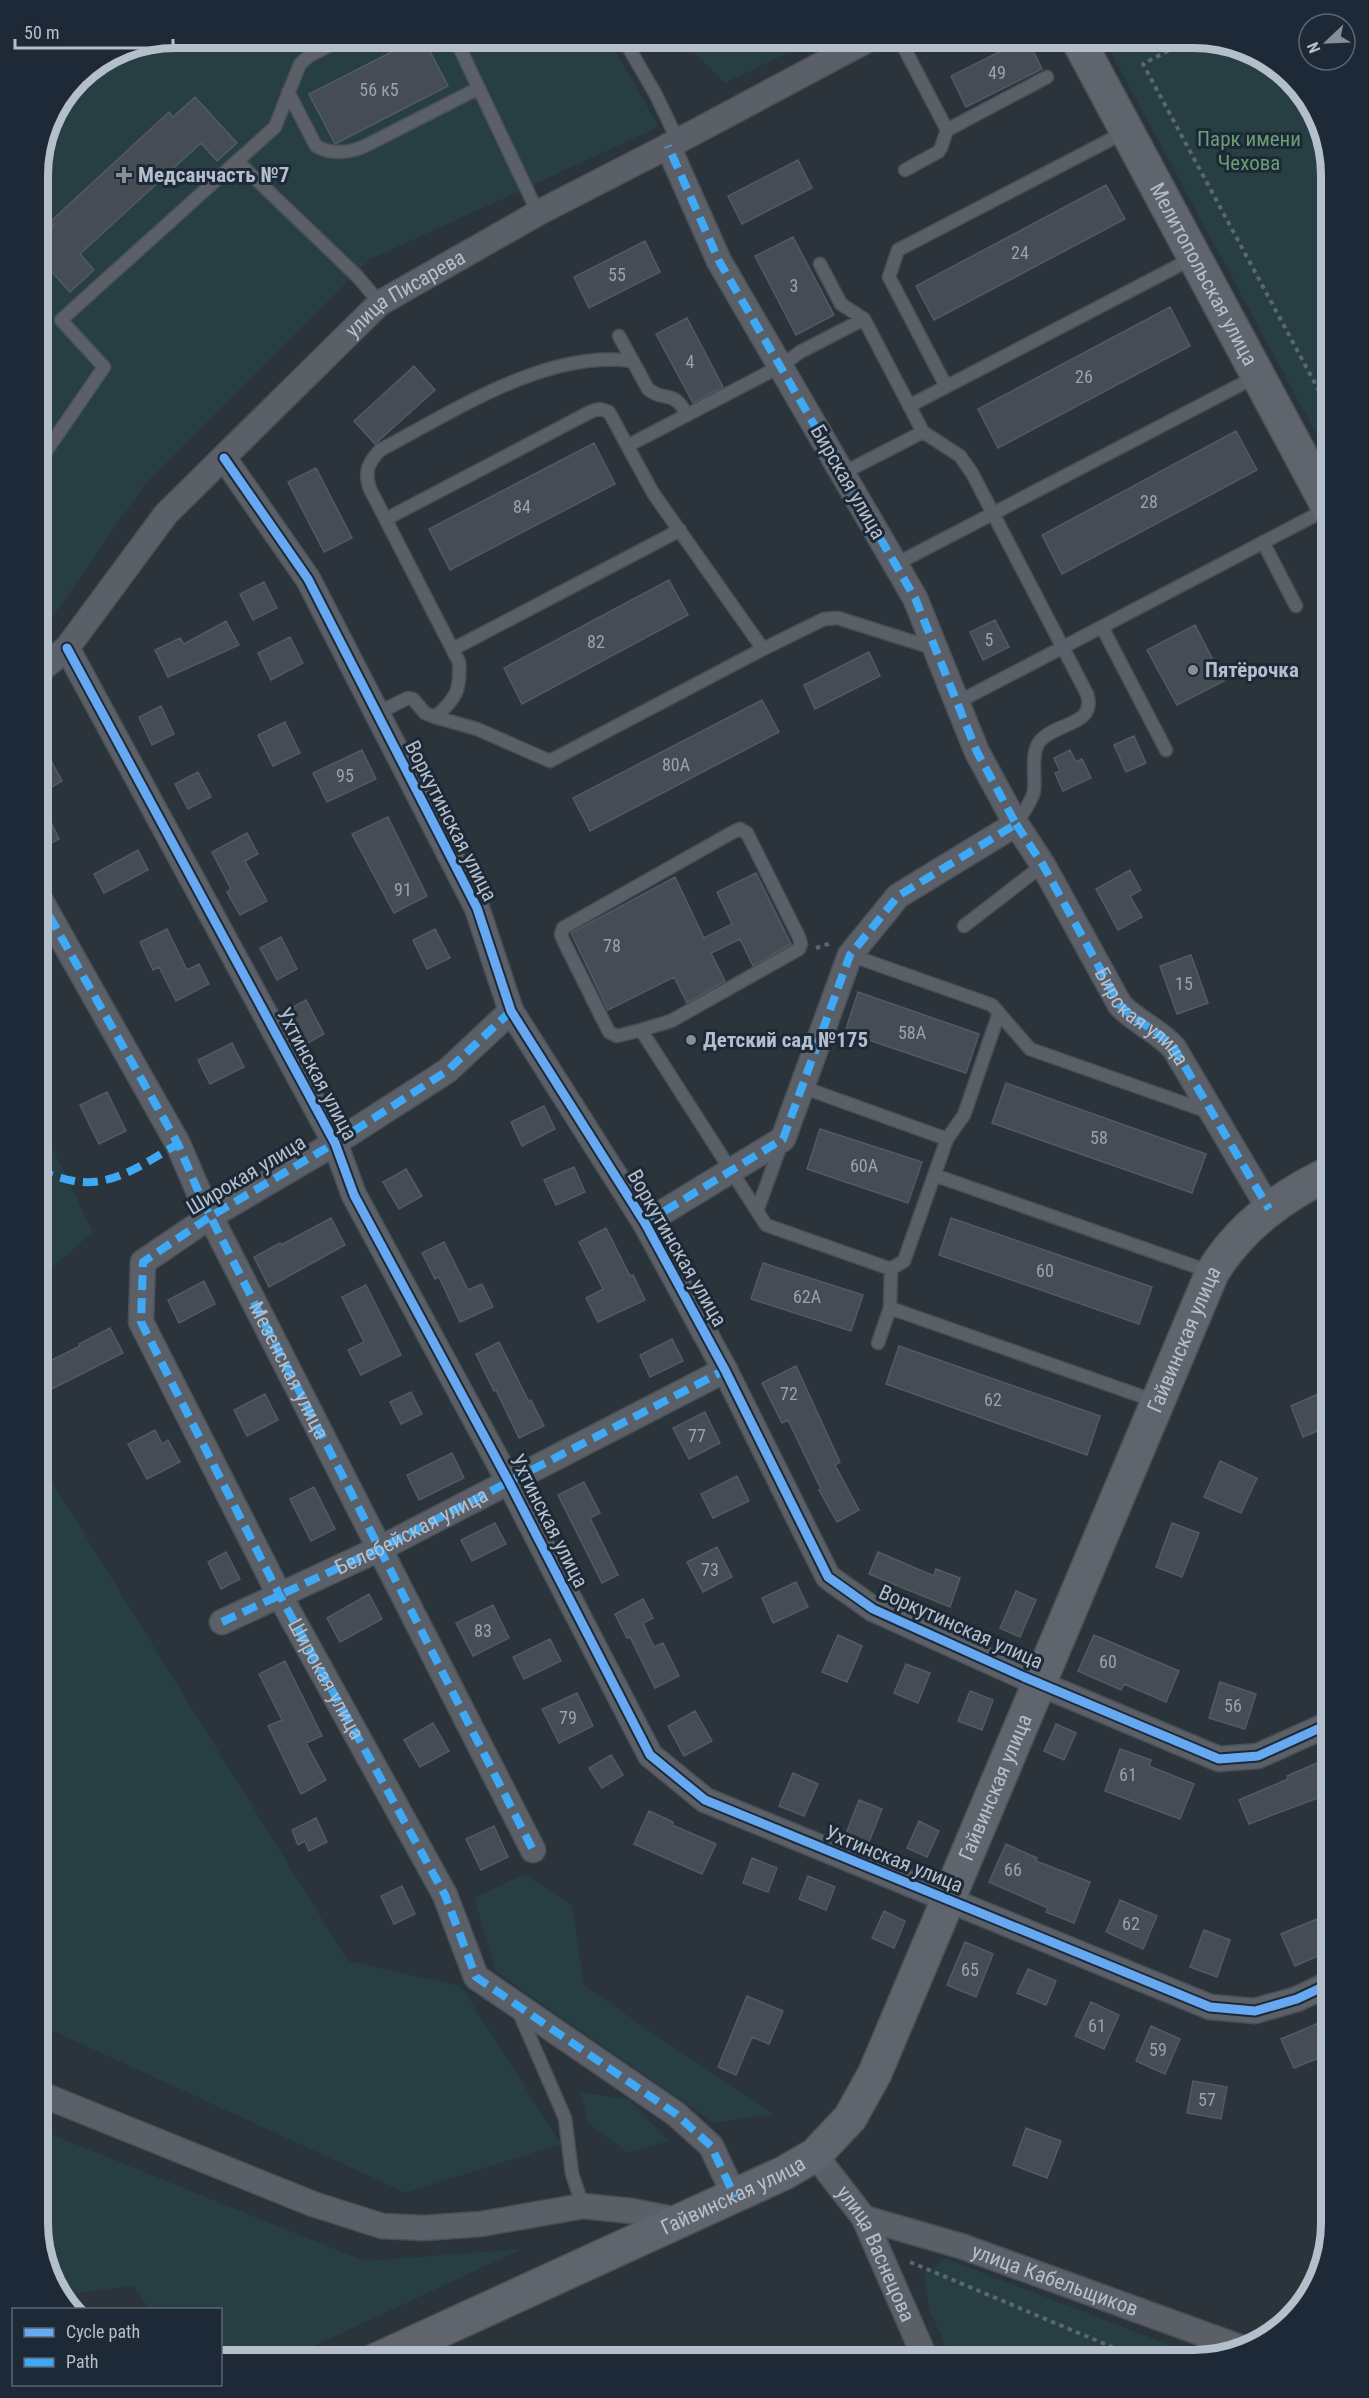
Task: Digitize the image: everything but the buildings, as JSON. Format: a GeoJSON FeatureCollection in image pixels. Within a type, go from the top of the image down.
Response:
{"type":"FeatureCollection","features":[{"type":"Feature","properties":{"kind":"main road","name":"Мелитопольская улица"},"geometry":{"type":"LineString","coordinates":[[1082,48],[1321,493]]}},
{"type":"Feature","properties":{"kind":"main road","name":"Гайвинская улица"},"geometry":{"type":"LineString","coordinates":[[398,2350],[735,2197],[815,2155],[850,2118],[875,2073],[949,1901],[1212,1272],[1225,1251],[1269,1209],[1321,1186]]}},
{"type":"Feature","properties":{"kind":"street","name":"улица Писарева"},"geometry":{"type":"LineString","coordinates":[[48,664],[67,648],[166,514],[380,303],[538,213],[852,48]]}},
{"type":"Feature","properties":{"kind":"street","name":"Бирская улица"},"geometry":{"type":"LineString","coordinates":[[673,143],[719,261],[915,598],[977,752],[1016,824],[1043,865],[1120,1005],[1174,1048],[1269,1209]]}},
{"type":"Feature","properties":{"kind":"street","name":"Воркутинская улица"},"geometry":{"type":"LineString","coordinates":[[224,459],[308,579],[477,908],[511,1011],[645,1223],[725,1370],[828,1577],[873,1610],[1219,1759],[1258,1756],[1321,1728]]}},
{"type":"Feature","properties":{"kind":"street","name":"Ухтинская улица"},"geometry":{"type":"LineString","coordinates":[[67,648],[335,1143],[354,1195],[509,1482],[650,1755],[705,1800],[1210,2007],[1255,2011],[1297,1999],[1321,1988]]}},
{"type":"Feature","properties":{"kind":"street"},"geometry":{"type":"LineString","coordinates":[[645,1223],[783,1138],[802,1088],[842,948],[898,896],[1016,824]]}},
{"type":"Feature","properties":{"kind":"street","name":"Мезенская улица"},"geometry":{"type":"LineString","coordinates":[[48,914],[178,1144],[211,1216],[532,1850]]}},
{"type":"Feature","properties":{"kind":"street","name":"Широкая улица"},"geometry":{"type":"LineString","coordinates":[[511,1011],[447,1071],[335,1143],[211,1216],[143,1262],[141,1322],[280,1596],[445,1895],[476,1977],[515,2004]]}},
{"type":"Feature","properties":{"kind":"street","name":"Белебейская улица"},"geometry":{"type":"LineString","coordinates":[[222,1622],[379,1549],[725,1370]]}},
{"type":"Feature","properties":{"kind":"street"},"geometry":{"type":"LineString","coordinates":[[515,2004],[676,2114],[696,2131],[711,2146],[735,2197]]}},
{"type":"Feature","properties":{"kind":"street"},"geometry":{"type":"LineString","coordinates":[[48,2096],[313,2204],[382,2226],[423,2228],[481,2224],[583,2206],[632,2211],[682,2222]]}},
{"type":"Feature","properties":{"kind":"street","name":"улица Васнецова"},"geometry":{"type":"LineString","coordinates":[[815,2155],[864,2218],[922,2350]]}},
{"type":"Feature","properties":{"kind":"street","name":"улица Кабельщиков"},"geometry":{"type":"LineString","coordinates":[[864,2218],[961,2246],[1231,2344]]}},
{"type":"Feature","properties":{"kind":"lane"},"geometry":{"type":"LineString","coordinates":[[48,448],[104,367],[61,320],[275,127],[300,64],[325,48]]}},
{"type":"Feature","properties":{"kind":"lane"},"geometry":{"type":"LineString","coordinates":[[460,48],[538,213]]}},
{"type":"Feature","properties":{"kind":"lane"},"geometry":{"type":"LineString","coordinates":[[630,48],[657,95],[673,143]]}},
{"type":"Feature","properties":{"kind":"lane"},"geometry":{"type":"LineString","coordinates":[[904,48],[947,130]]}},
{"type":"Feature","properties":{"kind":"lane"},"geometry":{"type":"LineString","coordinates":[[905,170],[938,152],[947,130],[1047,77]]}},
{"type":"Feature","properties":{"kind":"lane"},"geometry":{"type":"LineString","coordinates":[[288,92],[316,146],[341,152],[353,151],[365,146],[479,88]]}},
{"type":"Feature","properties":{"kind":"lane"},"geometry":{"type":"LineString","coordinates":[[946,386],[889,277],[898,250],[1127,131]]}},
{"type":"Feature","properties":{"kind":"lane"},"geometry":{"type":"LineString","coordinates":[[237,161],[357,276],[380,303]]}},
{"type":"Feature","properties":{"kind":"lane"},"geometry":{"type":"LineString","coordinates":[[909,406],[1195,257]]}},
{"type":"Feature","properties":{"kind":"lane"},"geometry":{"type":"LineString","coordinates":[[820,264],[841,304],[864,319],[923,432],[953,451],[966,463],[1087,694],[1090,704],[1088,713],[1041,740],[1036,747],[1034,794],[1016,824]]}},
{"type":"Feature","properties":{"kind":"lane"},"geometry":{"type":"LineString","coordinates":[[628,446],[864,319]]}},
{"type":"Feature","properties":{"kind":"lane"},"geometry":{"type":"LineString","coordinates":[[619,336],[648,389],[674,398],[687,415]]}},
{"type":"Feature","properties":{"kind":"lane"},"geometry":{"type":"LineString","coordinates":[[435,717],[449,704],[458,691],[459,662],[370,489],[366,476],[369,461],[380,450],[493,391],[557,366],[611,358],[632,361]]}},
{"type":"Feature","properties":{"kind":"lane"},"geometry":{"type":"LineString","coordinates":[[896,564],[1258,375]]}},
{"type":"Feature","properties":{"kind":"lane"},"geometry":{"type":"LineString","coordinates":[[386,519],[592,411],[600,409],[609,412],[653,492],[763,650]]}},
{"type":"Feature","properties":{"kind":"lane"},"geometry":{"type":"LineString","coordinates":[[843,473],[923,432]]}},
{"type":"Feature","properties":{"kind":"lane"},"geometry":{"type":"LineString","coordinates":[[958,702],[1263,542],[1321,514]]}},
{"type":"Feature","properties":{"kind":"lane"},"geometry":{"type":"LineString","coordinates":[[453,649],[680,530]]}},
{"type":"Feature","properties":{"kind":"lane"},"geometry":{"type":"LineString","coordinates":[[1263,542],[1296,606]]}},
{"type":"Feature","properties":{"kind":"lane"},"geometry":{"type":"LineString","coordinates":[[377,713],[408,698],[413,699],[425,713],[477,729],[550,761],[824,619],[838,618],[937,649]]}},
{"type":"Feature","properties":{"kind":"lane"},"geometry":{"type":"LineString","coordinates":[[1102,627],[1166,750]]}},
{"type":"Feature","properties":{"kind":"lane"},"geometry":{"type":"LineString","coordinates":[[741,829],[747,832],[799,937],[799,947],[794,952],[671,1021],[641,1030],[617,1036],[609,1032],[564,942],[561,934],[563,928],[733,832],[741,829]]}},
{"type":"Feature","properties":{"kind":"lane"},"geometry":{"type":"LineString","coordinates":[[964,926],[1043,865]]}},
{"type":"Feature","properties":{"kind":"lane"},"geometry":{"type":"LineString","coordinates":[[842,948],[992,1005],[1030,1049],[1213,1113]]}},
{"type":"Feature","properties":{"kind":"lane"},"geometry":{"type":"LineString","coordinates":[[891,1269],[904,1261],[947,1139],[964,1115],[999,1013]]}},
{"type":"Feature","properties":{"kind":"lane"},"geometry":{"type":"LineString","coordinates":[[641,1030],[766,1225],[891,1269]]}},
{"type":"Feature","properties":{"kind":"lane"},"geometry":{"type":"LineString","coordinates":[[802,1088],[947,1139]]}},
{"type":"Feature","properties":{"kind":"lane"},"geometry":{"type":"LineString","coordinates":[[757,1211],[783,1138]]}},
{"type":"Feature","properties":{"kind":"lane"},"geometry":{"type":"LineString","coordinates":[[934,1175],[1212,1272]]}},
{"type":"Feature","properties":{"kind":"lane"},"geometry":{"type":"LineString","coordinates":[[878,1342],[890,1308],[891,1269]]}},
{"type":"Feature","properties":{"kind":"lane"},"geometry":{"type":"LineString","coordinates":[[890,1308],[1158,1402]]}},
{"type":"Feature","properties":{"kind":"lane"},"geometry":{"type":"LineString","coordinates":[[515,2004],[565,2118],[572,2174],[583,2206]]}},
{"type":"Feature","properties":{"kind":"path"},"geometry":{"type":"LineString","coordinates":[[1173,48],[1143,64],[1321,393]]}},
{"type":"Feature","properties":{"kind":"path"},"geometry":{"type":"LineString","coordinates":[[799,947],[809,950],[842,948]]}},
{"type":"Feature","properties":{"kind":"path"},"geometry":{"type":"LineString","coordinates":[[910,2262],[1117,2350]]}},
{"type":"Feature","properties":{"kind":"green space"},"geometry":{"type":"Polygon","coordinates":[[[614,48],[659,127],[369,260],[145,484],[48,624],[48,167],[52,142],[58,127],[69,105],[85,85],[119,61],[142,52],[159,49],[614,48]]]}},
{"type":"Feature","properties":{"kind":"green space"},"geometry":{"type":"Polygon","coordinates":[[[689,48],[798,48],[725,83],[689,48]]]}},
{"type":"Feature","properties":{"kind":"green space","name":"Парк имени Чехова"},"geometry":{"type":"Polygon","coordinates":[[[1108,48],[1202,48],[1235,55],[1264,69],[1278,80],[1300,105],[1308,119],[1319,150],[1321,175],[1321,442],[1108,48]]]}},
{"type":"Feature","properties":{"kind":"green space"},"geometry":{"type":"Polygon","coordinates":[[[48,1144],[53,1149],[93,1232],[48,1271],[48,1144]]]}},
{"type":"Feature","properties":{"kind":"green space"},"geometry":{"type":"Polygon","coordinates":[[[48,1475],[348,1961],[461,1986],[561,2144],[406,2193],[48,2029],[48,1475]]]}},
{"type":"Feature","properties":{"kind":"green space"},"geometry":{"type":"Polygon","coordinates":[[[524,1874],[572,1905],[584,1986],[773,2114],[714,2123],[496,1972],[474,1898],[524,1874]]]}},
{"type":"Feature","properties":{"kind":"green space"},"geometry":{"type":"Polygon","coordinates":[[[581,2092],[630,2100],[668,2141],[628,2153],[588,2123],[581,2092]]]}},
{"type":"Feature","properties":{"kind":"green space"},"geometry":{"type":"Polygon","coordinates":[[[48,2133],[364,2261],[522,2249],[305,2350],[222,2350],[222,2308],[148,2308],[134,2286],[70,2294],[61,2279],[52,2256],[49,2239],[48,2133]]]}},
{"type":"Feature","properties":{"kind":"green space"},"geometry":{"type":"Polygon","coordinates":[[[944,2258],[1182,2350],[947,2350],[929,2309],[924,2275],[944,2258]]]}},
{"type":"Feature","properties":{"kind":"marked path"},"geometry":{"type":"LineString","coordinates":[[645,1223],[783,1139],[850,955],[898,896],[1016,824],[977,752],[915,598],[719,261],[668,146]]}},
{"type":"Feature","properties":{"kind":"marked path"},"geometry":{"type":"LineString","coordinates":[[1016,824],[1043,865],[1120,1005],[1174,1048],[1269,1209]]}},
{"type":"Feature","properties":{"kind":"marked path"},"geometry":{"type":"LineString","coordinates":[[48,914],[178,1144],[202,1200],[533,1850]]}},
{"type":"Feature","properties":{"kind":"marked path"},"geometry":{"type":"LineString","coordinates":[[511,1011],[447,1071],[335,1143],[211,1216],[143,1262],[141,1322],[280,1596],[445,1895],[476,1977],[676,2114],[711,2146],[735,2197]]}},
{"type":"Feature","properties":{"kind":"marked path"},"geometry":{"type":"LineString","coordinates":[[48,1174],[74,1181],[102,1181],[129,1172],[178,1144]]}},
{"type":"Feature","properties":{"kind":"marked path"},"geometry":{"type":"LineString","coordinates":[[222,1622],[379,1549],[725,1370]]}},
{"type":"Feature","properties":{"kind":"cycle path"},"geometry":{"type":"LineString","coordinates":[[224,458],[308,579],[477,908],[511,1011],[645,1223],[725,1370],[828,1577],[873,1609],[1024,1677],[1219,1759],[1258,1756],[1321,1728]]}},
{"type":"Feature","properties":{"kind":"cycle path"},"geometry":{"type":"LineString","coordinates":[[67,648],[335,1143],[354,1195],[509,1482],[650,1755],[705,1800],[1210,2007],[1255,2011],[1297,1999],[1321,1988]]}},
{"type":"Feature","properties":{"kind":"place","name":"Медсанчасть №7"},"geometry":{"type":"Point","coordinates":[124,175]}},
{"type":"Feature","properties":{"kind":"place","name":"Пятёрочка"},"geometry":{"type":"Point","coordinates":[1193,670]}},
{"type":"Feature","properties":{"kind":"place","name":"Детский сад №175"},"geometry":{"type":"Point","coordinates":[691,1040]}}]}
